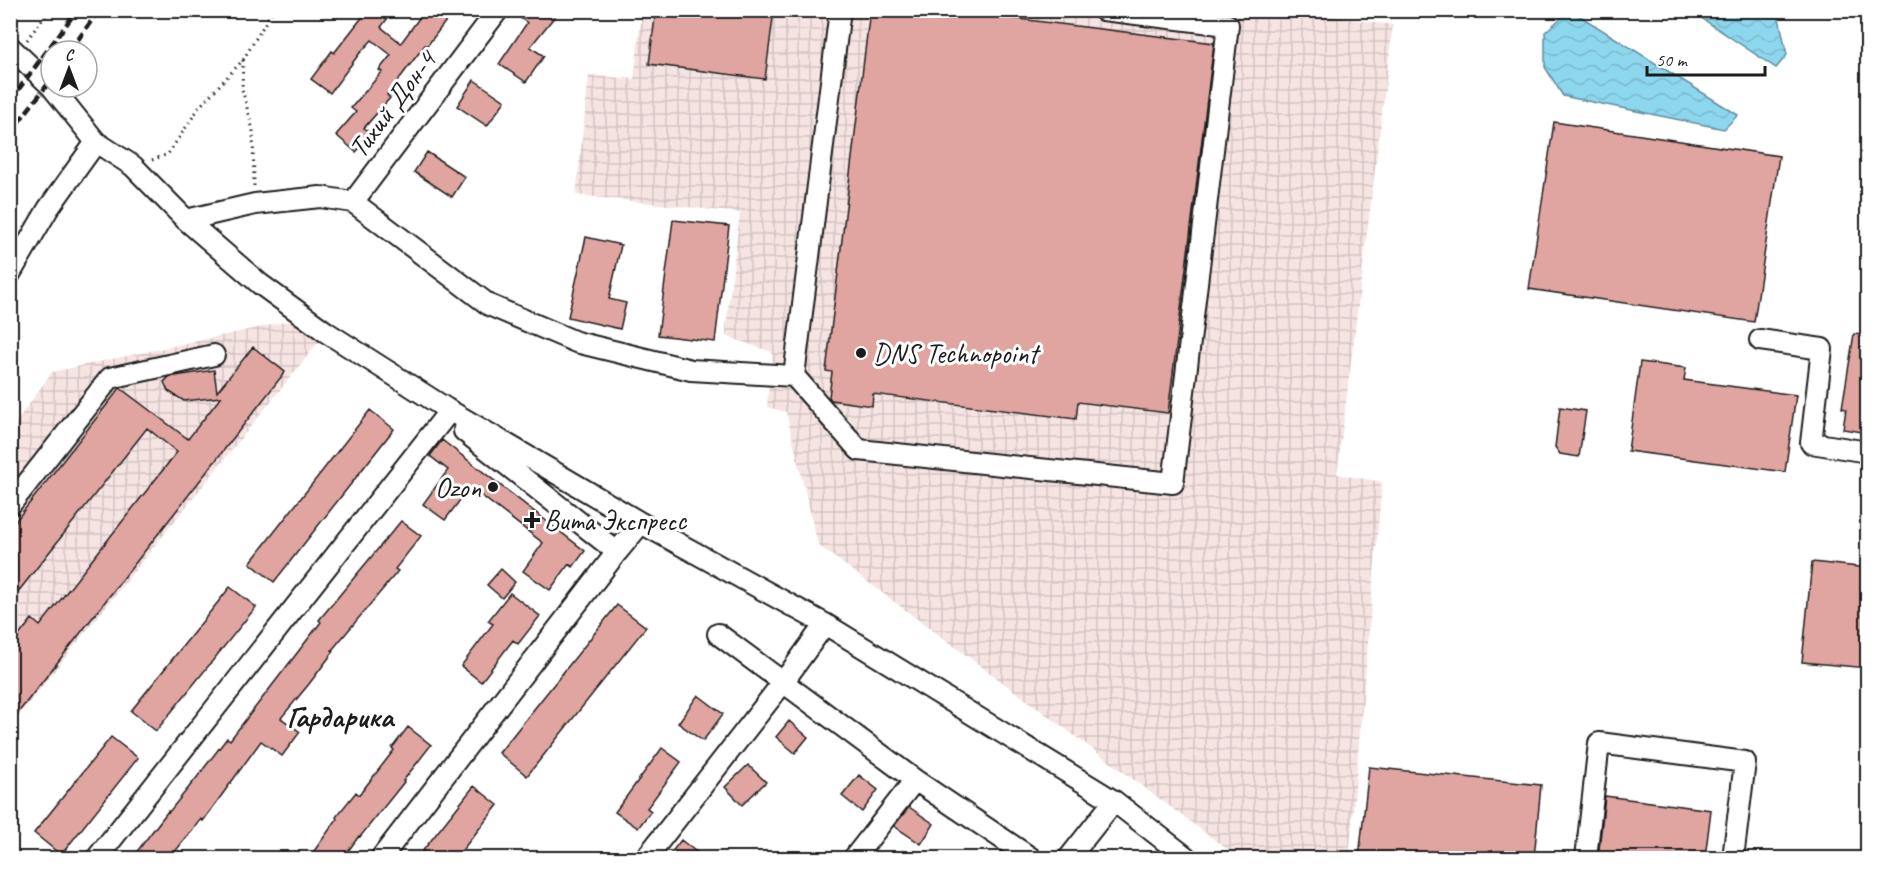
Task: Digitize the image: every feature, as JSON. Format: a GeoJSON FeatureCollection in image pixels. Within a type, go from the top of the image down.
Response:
{"type":"FeatureCollection","features":[{"type":"Feature","properties":{"kind":"street","name":"Тихий Дон-4"},"geometry":{"type":"LineString","coordinates":[[353,202],[498,10]]}},
{"type":"Feature","properties":{"kind":"street"},"geometry":{"type":"LineString","coordinates":[[794,376],[840,10]]}},
{"type":"Feature","properties":{"kind":"street"},"geometry":{"type":"LineString","coordinates":[[186,220],[255,204],[320,197],[353,202],[489,305],[576,342],[691,370],[794,376],[859,450],[1173,483],[1228,25],[1103,10]]}},
{"type":"Feature","properties":{"kind":"street"},"geometry":{"type":"LineString","coordinates":[[14,50],[39,74]]}},
{"type":"Feature","properties":{"kind":"street"},"geometry":{"type":"LineString","coordinates":[[62,99],[96,142],[133,166],[186,220],[323,336],[641,524],[825,624],[1114,801],[1187,858]]}},
{"type":"Feature","properties":{"kind":"street"},"geometry":{"type":"LineString","coordinates":[[10,274],[48,209],[96,142]]}},
{"type":"Feature","properties":{"kind":"street"},"geometry":{"type":"LineString","coordinates":[[1760,340],[1822,349],[1812,443],[1868,452]]}},
{"type":"Feature","properties":{"kind":"street"},"geometry":{"type":"LineString","coordinates":[[10,505],[110,378],[214,355]]}},
{"type":"Feature","properties":{"kind":"street"},"geometry":{"type":"LineString","coordinates":[[97,858],[444,418],[447,410]]}},
{"type":"Feature","properties":{"kind":"street"},"geometry":{"type":"LineString","coordinates":[[464,431],[617,552]]}},
{"type":"Feature","properties":{"kind":"street"},"geometry":{"type":"LineString","coordinates":[[381,858],[641,524]]}},
{"type":"Feature","properties":{"kind":"street"},"geometry":{"type":"LineString","coordinates":[[646,858],[784,681],[825,624]]}},
{"type":"Feature","properties":{"kind":"street"},"geometry":{"type":"LineString","coordinates":[[718,633],[915,780],[1031,858]]}},
{"type":"Feature","properties":{"kind":"street"},"geometry":{"type":"LineString","coordinates":[[1586,858],[1599,742],[1744,762],[1733,858]]}},
{"type":"Feature","properties":{"kind":"street"},"geometry":{"type":"LineString","coordinates":[[854,858],[915,780]]}},
{"type":"Feature","properties":{"kind":"street"},"geometry":{"type":"LineString","coordinates":[[1069,858],[1114,801]]}},
{"type":"Feature","properties":{"kind":"path"},"geometry":{"type":"LineString","coordinates":[[14,50],[50,10]]}},
{"type":"Feature","properties":{"kind":"path"},"geometry":{"type":"LineString","coordinates":[[133,166],[168,154],[201,105],[243,60],[273,10]]}},
{"type":"Feature","properties":{"kind":"path"},"geometry":{"type":"LineString","coordinates":[[243,60],[242,89],[253,130],[255,204]]}},
{"type":"Feature","properties":{"kind":"shaded area"},"geometry":{"type":"Polygon","coordinates":[[[1285,10],[1393,25],[1337,474],[1382,482],[1349,858],[1239,858],[818,545],[786,412],[767,407],[772,352],[726,336],[740,213],[576,195],[589,75],[634,79],[642,11],[1285,10]]]}},
{"type":"Feature","properties":{"kind":"shaded area"},"geometry":{"type":"Polygon","coordinates":[[[294,320],[320,340],[11,725],[11,429],[52,372],[294,320]]]}},
{"type":"Feature","properties":{"kind":"water"},"geometry":{"type":"Polygon","coordinates":[[[1569,11],[1738,115],[1724,129],[1563,96],[1545,67],[1545,32],[1569,11]]]}},
{"type":"Feature","properties":{"kind":"water"},"geometry":{"type":"Polygon","coordinates":[[[1691,11],[1780,11],[1779,18],[1787,55],[1776,68],[1691,11]]]}},
{"type":"Feature","properties":{"kind":"building"},"geometry":{"type":"Polygon","coordinates":[[[368,10],[394,10],[381,27],[401,43],[425,10],[440,10],[449,17],[387,95],[390,98],[364,128],[372,134],[356,152],[336,135],[356,112],[351,108],[382,72],[379,70],[391,55],[372,40],[330,93],[311,79],[368,10]]]}},
{"type":"Feature","properties":{"kind":"building"},"geometry":{"type":"Polygon","coordinates":[[[510,10],[560,10],[530,47],[544,56],[526,82],[499,64],[527,23],[510,10]]]}},
{"type":"Feature","properties":{"kind":"building"},"geometry":{"type":"Polygon","coordinates":[[[656,10],[774,10],[765,79],[649,64],[656,10]]]}},
{"type":"Feature","properties":{"kind":"building"},"geometry":{"type":"Polygon","coordinates":[[[870,10],[946,10],[1214,43],[1168,413],[1078,402],[1076,419],[873,394],[872,406],[831,400],[829,397],[832,372],[826,371],[870,10]]]}},
{"type":"Feature","properties":{"kind":"building"},"geometry":{"type":"Polygon","coordinates":[[[474,80],[505,101],[487,126],[457,106],[474,80]]]}},
{"type":"Feature","properties":{"kind":"building"},"geometry":{"type":"Polygon","coordinates":[[[1554,122],[1779,156],[1754,322],[1529,289],[1554,122]]]}},
{"type":"Feature","properties":{"kind":"building"},"geometry":{"type":"Polygon","coordinates":[[[427,152],[465,177],[452,197],[414,172],[427,152]]]}},
{"type":"Feature","properties":{"kind":"building"},"geometry":{"type":"Polygon","coordinates":[[[673,220],[729,226],[715,342],[658,335],[673,220]]]}},
{"type":"Feature","properties":{"kind":"building"},"geometry":{"type":"Polygon","coordinates":[[[586,237],[621,245],[609,299],[626,303],[620,329],[568,317],[586,237]]]}},
{"type":"Feature","properties":{"kind":"building"},"geometry":{"type":"Polygon","coordinates":[[[1854,334],[1868,336],[1868,433],[1843,429],[1846,409],[1842,408],[1854,334]]]}},
{"type":"Feature","properties":{"kind":"building"},"geometry":{"type":"Polygon","coordinates":[[[253,347],[285,372],[10,723],[10,647],[32,619],[40,626],[177,452],[147,428],[10,602],[10,528],[120,388],[188,439],[221,397],[184,401],[168,391],[164,382],[169,377],[214,370],[217,392],[253,347]]]}},
{"type":"Feature","properties":{"kind":"building"},"geometry":{"type":"Polygon","coordinates":[[[1640,362],[1686,368],[1684,380],[1796,395],[1785,472],[1628,451],[1640,362]]]}},
{"type":"Feature","properties":{"kind":"building"},"geometry":{"type":"Polygon","coordinates":[[[1560,407],[1586,411],[1579,457],[1560,454],[1555,447],[1560,407]]]}},
{"type":"Feature","properties":{"kind":"building"},"geometry":{"type":"Polygon","coordinates":[[[370,410],[394,429],[274,582],[250,563],[370,410]]]}},
{"type":"Feature","properties":{"kind":"building"},"geometry":{"type":"Polygon","coordinates":[[[442,440],[585,551],[573,567],[569,564],[550,590],[523,571],[543,543],[470,487],[445,520],[423,504],[448,470],[430,456],[442,440]]]}},
{"type":"Feature","properties":{"kind":"building"},"geometry":{"type":"Polygon","coordinates":[[[401,521],[421,536],[395,569],[398,571],[332,650],[334,651],[281,718],[300,732],[282,756],[261,741],[203,821],[201,819],[170,858],[132,858],[227,738],[230,740],[321,622],[319,620],[401,521]]]}},
{"type":"Feature","properties":{"kind":"building"},"geometry":{"type":"Polygon","coordinates":[[[1812,562],[1868,568],[1868,668],[1802,662],[1812,562]]]}},
{"type":"Feature","properties":{"kind":"building"},"geometry":{"type":"Polygon","coordinates":[[[501,569],[515,582],[502,598],[487,585],[501,569]]]}},
{"type":"Feature","properties":{"kind":"building"},"geometry":{"type":"Polygon","coordinates":[[[230,587],[256,607],[156,731],[131,711],[230,587]]]}},
{"type":"Feature","properties":{"kind":"building"},"geometry":{"type":"Polygon","coordinates":[[[510,593],[540,616],[518,644],[513,640],[481,682],[461,666],[493,624],[488,621],[510,593]]]}},
{"type":"Feature","properties":{"kind":"building"},"geometry":{"type":"Polygon","coordinates":[[[617,605],[646,627],[527,776],[499,753],[617,605]]]}},
{"type":"Feature","properties":{"kind":"building"},"geometry":{"type":"Polygon","coordinates":[[[698,695],[723,714],[703,741],[678,723],[698,695]]]}},
{"type":"Feature","properties":{"kind":"building"},"geometry":{"type":"Polygon","coordinates":[[[789,721],[808,737],[795,753],[776,737],[789,721]]]}},
{"type":"Feature","properties":{"kind":"building"},"geometry":{"type":"Polygon","coordinates":[[[408,727],[431,745],[404,782],[343,858],[309,858],[337,819],[336,817],[356,792],[359,795],[394,750],[392,748],[408,727]]]}},
{"type":"Feature","properties":{"kind":"building"},"geometry":{"type":"Polygon","coordinates":[[[111,737],[138,758],[61,855],[34,833],[111,737]]]}},
{"type":"Feature","properties":{"kind":"building"},"geometry":{"type":"Polygon","coordinates":[[[662,748],[681,762],[647,808],[651,811],[638,828],[615,812],[662,748]]]}},
{"type":"Feature","properties":{"kind":"building"},"geometry":{"type":"Polygon","coordinates":[[[748,765],[766,782],[742,805],[725,787],[748,765]]]}},
{"type":"Feature","properties":{"kind":"building"},"geometry":{"type":"Polygon","coordinates":[[[1369,767],[1541,785],[1534,858],[1359,858],[1369,767]]]}},
{"type":"Feature","properties":{"kind":"building"},"geometry":{"type":"Polygon","coordinates":[[[859,775],[878,790],[862,812],[842,796],[859,775]]]}},
{"type":"Feature","properties":{"kind":"building"},"geometry":{"type":"Polygon","coordinates":[[[474,786],[498,805],[456,858],[417,858],[474,786]]]}},
{"type":"Feature","properties":{"kind":"building"},"geometry":{"type":"Polygon","coordinates":[[[1605,796],[1711,810],[1705,858],[1598,858],[1605,796]]]}},
{"type":"Feature","properties":{"kind":"building"},"geometry":{"type":"Polygon","coordinates":[[[909,807],[934,824],[921,844],[894,826],[909,807]]]}},
{"type":"Feature","properties":{"kind":"building"},"geometry":{"type":"Polygon","coordinates":[[[681,840],[704,858],[667,858],[681,840]]]}},
{"type":"Feature","properties":{"kind":"railway"},"geometry":{"type":"LineString","coordinates":[[10,101],[77,10]]}},
{"type":"Feature","properties":{"kind":"railway"},"geometry":{"type":"LineString","coordinates":[[78,39],[99,10]]}},
{"type":"Feature","properties":{"kind":"railway"},"geometry":{"type":"LineString","coordinates":[[10,133],[39,96]]}},
{"type":"Feature","properties":{"kind":"place","name":"DNS Technopoint"},"geometry":{"type":"Point","coordinates":[861,353]}},
{"type":"Feature","properties":{"kind":"place","name":"Ozon"},"geometry":{"type":"Point","coordinates":[493,487]}},
{"type":"Feature","properties":{"kind":"place","name":"Вита Экспресс"},"geometry":{"type":"Point","coordinates":[532,520]}},
{"type":"Feature","properties":{"kind":"district","name":"Гардарика"},"geometry":{"type":"Point","coordinates":[340,717]}}]}
